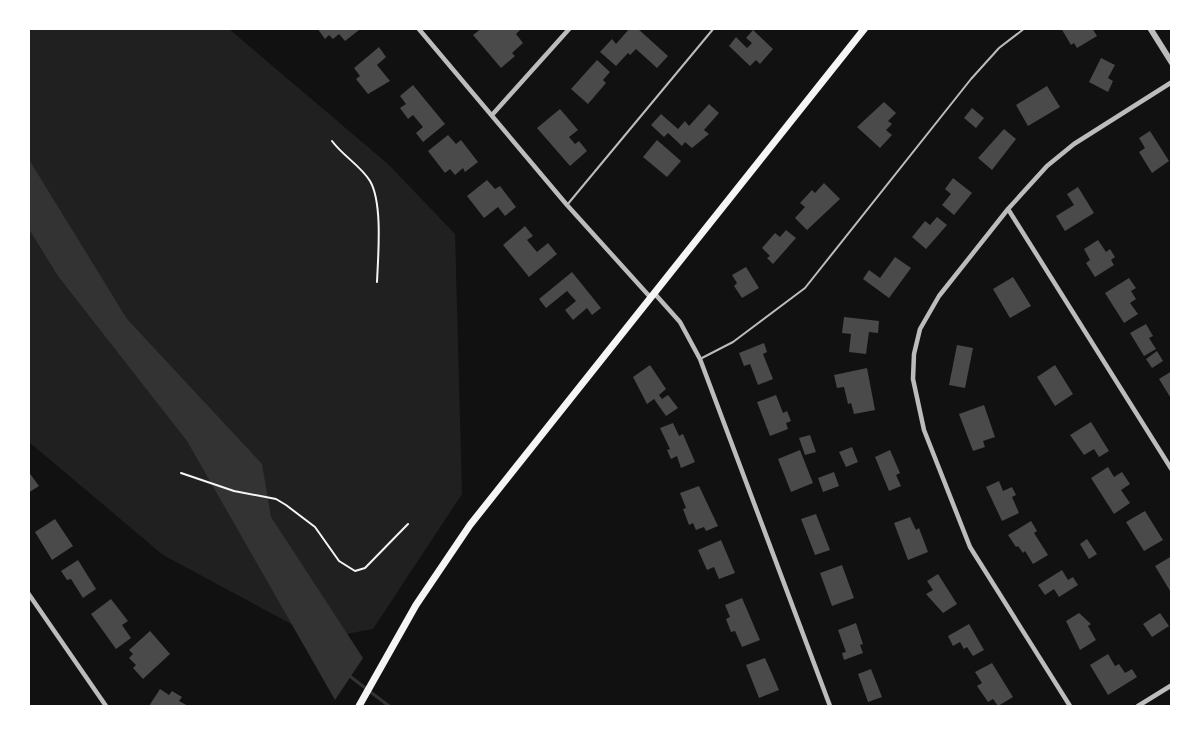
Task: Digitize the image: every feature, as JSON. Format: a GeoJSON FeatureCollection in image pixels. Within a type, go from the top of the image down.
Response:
{"type":"FeatureCollection","features":[{"type":"Feature","properties":{"kind":"main road"},"geometry":{"type":"LineString","coordinates":[[359,706],[416,605],[470,525],[865,28]]}},
{"type":"Feature","properties":{"kind":"street"},"geometry":{"type":"LineString","coordinates":[[418,28],[567,205],[680,322],[700,359],[830,706]]}},
{"type":"Feature","properties":{"kind":"street"},"geometry":{"type":"LineString","coordinates":[[492,115],[570,28]]}},
{"type":"Feature","properties":{"kind":"street"},"geometry":{"type":"LineString","coordinates":[[1150,28],[1172,63]]}},
{"type":"Feature","properties":{"kind":"street"},"geometry":{"type":"LineString","coordinates":[[1070,706],[970,546],[924,430],[915,396],[914,354],[920,329],[939,296],[1008,209],[1047,166],[1074,144],[1172,82]]}},
{"type":"Feature","properties":{"kind":"street"},"geometry":{"type":"LineString","coordinates":[[1008,209],[1172,470]]}},
{"type":"Feature","properties":{"kind":"street"},"geometry":{"type":"LineString","coordinates":[[28,593],[106,706]]}},
{"type":"Feature","properties":{"kind":"street"},"geometry":{"type":"LineString","coordinates":[[1138,706],[1172,685]]}},
{"type":"Feature","properties":{"kind":"lane"},"geometry":{"type":"LineString","coordinates":[[567,205],[714,28]]}},
{"type":"Feature","properties":{"kind":"lane"},"geometry":{"type":"LineString","coordinates":[[700,359],[733,342],[805,288],[971,79],[999,48],[1024,28]]}},
{"type":"Feature","properties":{"kind":"path"},"geometry":{"type":"LineString","coordinates":[[332,141],[370,181],[375,193],[379,226],[376,282]]}},
{"type":"Feature","properties":{"kind":"path"},"geometry":{"type":"LineString","coordinates":[[181,473],[234,491],[276,499],[315,527],[339,561],[356,572],[365,568],[408,524]]}},
{"type":"Feature","properties":{"kind":"shaded area"},"geometry":{"type":"Polygon","coordinates":[[[29,29],[229,29],[388,164],[455,234],[462,494],[373,629],[319,639],[163,555],[29,442],[29,29]]]}},
{"type":"Feature","properties":{"kind":"shaded area"},"geometry":{"type":"Polygon","coordinates":[[[28,158],[127,319],[262,464],[271,517],[363,658],[335,700],[187,441],[58,276],[29,229],[28,158]]]}},
{"type":"Feature","properties":{"kind":"building"},"geometry":{"type":"Polygon","coordinates":[[[317,28],[358,28],[359,30],[345,41],[339,34],[333,39],[329,35],[325,39],[317,28]]]}},
{"type":"Feature","properties":{"kind":"building"},"geometry":{"type":"Polygon","coordinates":[[[482,28],[522,28],[516,34],[523,43],[512,53],[515,56],[501,68],[473,35],[482,28]]]}},
{"type":"Feature","properties":{"kind":"building"},"geometry":{"type":"Polygon","coordinates":[[[630,28],[637,28],[668,56],[657,68],[636,49],[630,55],[628,53],[616,66],[600,52],[612,39],[616,44],[630,28]]]}},
{"type":"Feature","properties":{"kind":"building"},"geometry":{"type":"Polygon","coordinates":[[[1061,28],[1092,28],[1097,36],[1077,48],[1074,43],[1071,45],[1061,28]]]}},
{"type":"Feature","properties":{"kind":"building"},"geometry":{"type":"Polygon","coordinates":[[[753,30],[773,49],[760,64],[756,60],[750,66],[729,46],[736,37],[747,48],[752,43],[746,38],[753,30]]]}},
{"type":"Feature","properties":{"kind":"building"},"geometry":{"type":"Polygon","coordinates":[[[379,47],[386,57],[377,65],[390,81],[368,94],[356,79],[360,76],[354,68],[379,47]]]}},
{"type":"Feature","properties":{"kind":"building"},"geometry":{"type":"Polygon","coordinates":[[[1101,58],[1115,65],[1108,78],[1113,81],[1108,92],[1089,82],[1101,58]]]}},
{"type":"Feature","properties":{"kind":"building"},"geometry":{"type":"Polygon","coordinates":[[[597,60],[610,72],[603,80],[606,83],[588,104],[571,89],[597,60]]]}},
{"type":"Feature","properties":{"kind":"building"},"geometry":{"type":"Polygon","coordinates":[[[413,85],[445,124],[423,142],[416,133],[423,127],[413,115],[408,119],[400,108],[406,104],[400,96],[413,85]]]}},
{"type":"Feature","properties":{"kind":"building"},"geometry":{"type":"Polygon","coordinates":[[[1047,86],[1060,107],[1028,126],[1016,105],[1047,86]]]}},
{"type":"Feature","properties":{"kind":"building"},"geometry":{"type":"Polygon","coordinates":[[[884,102],[896,113],[888,121],[892,124],[886,130],[892,135],[880,148],[857,127],[884,102]]]}},
{"type":"Feature","properties":{"kind":"building"},"geometry":{"type":"Polygon","coordinates":[[[709,104],[719,113],[704,130],[709,134],[692,148],[685,142],[682,146],[668,133],[664,137],[651,125],[661,114],[678,129],[685,121],[689,126],[709,104]]]}},
{"type":"Feature","properties":{"kind":"building"},"geometry":{"type":"Polygon","coordinates":[[[972,108],[984,118],[976,128],[964,118],[972,108]]]}},
{"type":"Feature","properties":{"kind":"building"},"geometry":{"type":"Polygon","coordinates":[[[560,109],[578,130],[569,137],[575,144],[579,141],[587,151],[570,166],[537,128],[560,109]]]}},
{"type":"Feature","properties":{"kind":"building"},"geometry":{"type":"Polygon","coordinates":[[[1004,129],[1016,139],[992,170],[978,158],[1004,129]]]}},
{"type":"Feature","properties":{"kind":"building"},"geometry":{"type":"Polygon","coordinates":[[[1150,131],[1169,161],[1152,173],[1139,152],[1145,148],[1139,138],[1150,131]]]}},
{"type":"Feature","properties":{"kind":"building"},"geometry":{"type":"Polygon","coordinates":[[[448,135],[456,144],[461,140],[478,162],[465,172],[463,168],[455,175],[450,169],[445,173],[428,151],[448,135]]]}},
{"type":"Feature","properties":{"kind":"building"},"geometry":{"type":"Polygon","coordinates":[[[657,140],[681,161],[667,177],[643,157],[657,140]]]}},
{"type":"Feature","properties":{"kind":"building"},"geometry":{"type":"Polygon","coordinates":[[[953,178],[972,193],[954,215],[942,205],[951,194],[945,189],[953,178]]]}},
{"type":"Feature","properties":{"kind":"building"},"geometry":{"type":"Polygon","coordinates":[[[487,180],[495,189],[500,186],[516,207],[505,216],[498,207],[484,218],[467,196],[487,180]]]}},
{"type":"Feature","properties":{"kind":"building"},"geometry":{"type":"Polygon","coordinates":[[[824,183],[840,199],[807,230],[795,218],[805,207],[800,203],[812,190],[815,193],[824,183]]]}},
{"type":"Feature","properties":{"kind":"building"},"geometry":{"type":"Polygon","coordinates":[[[1078,187],[1094,213],[1065,231],[1056,216],[1074,205],[1067,194],[1078,187]]]}},
{"type":"Feature","properties":{"kind":"building"},"geometry":{"type":"Polygon","coordinates":[[[937,217],[947,225],[926,249],[912,237],[925,221],[930,225],[937,217]]]}},
{"type":"Feature","properties":{"kind":"building"},"geometry":{"type":"Polygon","coordinates":[[[525,226],[533,236],[527,240],[537,252],[548,243],[557,254],[529,277],[503,245],[525,226]]]}},
{"type":"Feature","properties":{"kind":"building"},"geometry":{"type":"Polygon","coordinates":[[[786,230],[796,238],[773,264],[767,258],[770,256],[762,248],[775,233],[780,237],[786,230]]]}},
{"type":"Feature","properties":{"kind":"building"},"geometry":{"type":"Polygon","coordinates":[[[1098,240],[1106,252],[1110,249],[1115,257],[1111,260],[1114,265],[1095,277],[1086,263],[1090,260],[1084,249],[1098,240]]]}},
{"type":"Feature","properties":{"kind":"building"},"geometry":{"type":"Polygon","coordinates":[[[895,257],[911,268],[889,298],[863,279],[869,270],[880,278],[895,257]]]}},
{"type":"Feature","properties":{"kind":"building"},"geometry":{"type":"Polygon","coordinates":[[[746,267],[759,288],[742,298],[734,286],[737,283],[732,275],[746,267]]]}},
{"type":"Feature","properties":{"kind":"building"},"geometry":{"type":"Polygon","coordinates":[[[572,272],[601,308],[592,315],[587,308],[573,320],[565,310],[576,301],[567,291],[546,308],[539,299],[572,272]]]}},
{"type":"Feature","properties":{"kind":"building"},"geometry":{"type":"Polygon","coordinates":[[[1013,277],[1031,306],[1010,318],[993,289],[1013,277]]]}},
{"type":"Feature","properties":{"kind":"building"},"geometry":{"type":"Polygon","coordinates":[[[1129,278],[1136,288],[1131,291],[1136,299],[1130,303],[1138,314],[1124,323],[1105,293],[1129,278]]]}},
{"type":"Feature","properties":{"kind":"building"},"geometry":{"type":"Polygon","coordinates":[[[844,317],[879,321],[878,333],[869,332],[866,354],[849,352],[851,334],[842,333],[844,317]]]}},
{"type":"Feature","properties":{"kind":"building"},"geometry":{"type":"Polygon","coordinates":[[[1146,324],[1153,336],[1149,338],[1156,349],[1144,356],[1130,333],[1146,324]]]}},
{"type":"Feature","properties":{"kind":"building"},"geometry":{"type":"Polygon","coordinates":[[[764,343],[767,352],[763,354],[773,379],[758,385],[750,364],[744,366],[739,353],[764,343]]]}},
{"type":"Feature","properties":{"kind":"building"},"geometry":{"type":"Polygon","coordinates":[[[957,345],[973,348],[965,388],[949,385],[957,345]]]}},
{"type":"Feature","properties":{"kind":"building"},"geometry":{"type":"Polygon","coordinates":[[[1157,351],[1163,361],[1152,368],[1146,359],[1157,351]]]}},
{"type":"Feature","properties":{"kind":"building"},"geometry":{"type":"Polygon","coordinates":[[[650,365],[666,389],[659,395],[662,399],[668,395],[678,408],[666,416],[654,399],[647,404],[633,377],[650,365]]]}},
{"type":"Feature","properties":{"kind":"building"},"geometry":{"type":"Polygon","coordinates":[[[1055,365],[1073,394],[1055,406],[1037,377],[1055,365]]]}},
{"type":"Feature","properties":{"kind":"building"},"geometry":{"type":"Polygon","coordinates":[[[867,368],[875,410],[854,414],[851,403],[848,404],[844,387],[837,388],[834,375],[867,368]]]}},
{"type":"Feature","properties":{"kind":"building"},"geometry":{"type":"Polygon","coordinates":[[[1172,371],[1172,400],[1159,379],[1172,371]]]}},
{"type":"Feature","properties":{"kind":"building"},"geometry":{"type":"Polygon","coordinates":[[[776,395],[783,413],[787,411],[791,421],[786,423],[788,429],[770,436],[757,402],[776,395]]]}},
{"type":"Feature","properties":{"kind":"building"},"geometry":{"type":"Polygon","coordinates":[[[984,405],[995,437],[983,441],[985,447],[973,451],[959,414],[984,405]]]}},
{"type":"Feature","properties":{"kind":"building"},"geometry":{"type":"Polygon","coordinates":[[[1091,422],[1109,451],[1099,457],[1094,449],[1084,455],[1070,435],[1091,422]]]}},
{"type":"Feature","properties":{"kind":"building"},"geometry":{"type":"Polygon","coordinates":[[[673,423],[679,436],[683,434],[695,462],[681,468],[677,456],[671,459],[667,450],[670,449],[660,428],[673,423]]]}},
{"type":"Feature","properties":{"kind":"building"},"geometry":{"type":"Polygon","coordinates":[[[810,435],[816,452],[805,455],[799,438],[810,435]]]}},
{"type":"Feature","properties":{"kind":"building"},"geometry":{"type":"Polygon","coordinates":[[[852,447],[858,462],[846,467],[839,452],[852,447]]]}},
{"type":"Feature","properties":{"kind":"building"},"geometry":{"type":"Polygon","coordinates":[[[800,450],[813,483],[791,492],[778,459],[800,450]]]}},
{"type":"Feature","properties":{"kind":"building"},"geometry":{"type":"Polygon","coordinates":[[[890,450],[900,473],[896,475],[901,486],[889,491],[875,457],[890,450]]]}},
{"type":"Feature","properties":{"kind":"building"},"geometry":{"type":"Polygon","coordinates":[[[1108,467],[1114,477],[1122,472],[1130,484],[1121,490],[1130,503],[1114,514],[1091,478],[1108,467]]]}},
{"type":"Feature","properties":{"kind":"building"},"geometry":{"type":"Polygon","coordinates":[[[28,471],[39,486],[28,493],[28,471]]]}},
{"type":"Feature","properties":{"kind":"building"},"geometry":{"type":"Polygon","coordinates":[[[834,472],[839,486],[823,492],[818,478],[834,472]]]}},
{"type":"Feature","properties":{"kind":"building"},"geometry":{"type":"Polygon","coordinates":[[[999,481],[1003,491],[1012,487],[1016,495],[1012,497],[1019,513],[1002,521],[986,487],[999,481]]]}},
{"type":"Feature","properties":{"kind":"building"},"geometry":{"type":"Polygon","coordinates":[[[699,486],[718,526],[706,531],[704,527],[696,530],[693,523],[689,525],[680,493],[699,486]]]}},
{"type":"Feature","properties":{"kind":"building"},"geometry":{"type":"Polygon","coordinates":[[[1145,511],[1163,540],[1144,551],[1126,522],[1145,511]]]}},
{"type":"Feature","properties":{"kind":"building"},"geometry":{"type":"Polygon","coordinates":[[[816,514],[830,550],[815,555],[801,519],[816,514]]]}},
{"type":"Feature","properties":{"kind":"building"},"geometry":{"type":"Polygon","coordinates":[[[910,517],[916,530],[919,528],[928,552],[908,560],[894,523],[910,517]]]}},
{"type":"Feature","properties":{"kind":"building"},"geometry":{"type":"Polygon","coordinates":[[[55,519],[73,546],[52,560],[35,532],[55,519]]]}},
{"type":"Feature","properties":{"kind":"building"},"geometry":{"type":"Polygon","coordinates":[[[1031,521],[1037,531],[1034,533],[1048,555],[1033,564],[1025,551],[1023,553],[1018,546],[1016,547],[1008,535],[1031,521]]]}},
{"type":"Feature","properties":{"kind":"building"},"geometry":{"type":"Polygon","coordinates":[[[1087,539],[1097,554],[1089,559],[1080,544],[1087,539]]]}},
{"type":"Feature","properties":{"kind":"building"},"geometry":{"type":"Polygon","coordinates":[[[721,540],[735,573],[719,579],[714,567],[707,570],[698,550],[721,540]]]}},
{"type":"Feature","properties":{"kind":"building"},"geometry":{"type":"Polygon","coordinates":[[[1172,556],[1172,594],[1155,566],[1172,556]]]}},
{"type":"Feature","properties":{"kind":"building"},"geometry":{"type":"Polygon","coordinates":[[[78,560],[96,589],[83,598],[71,579],[67,580],[61,571],[78,560]]]}},
{"type":"Feature","properties":{"kind":"building"},"geometry":{"type":"Polygon","coordinates":[[[842,565],[854,598],[832,606],[820,573],[842,565]]]}},
{"type":"Feature","properties":{"kind":"building"},"geometry":{"type":"Polygon","coordinates":[[[1062,570],[1068,580],[1073,577],[1078,585],[1059,597],[1054,589],[1045,595],[1038,585],[1062,570]]]}},
{"type":"Feature","properties":{"kind":"building"},"geometry":{"type":"Polygon","coordinates":[[[938,574],[957,604],[943,613],[926,594],[933,590],[927,581],[938,574]]]}},
{"type":"Feature","properties":{"kind":"building"},"geometry":{"type":"Polygon","coordinates":[[[742,598],[760,640],[742,647],[735,631],[731,632],[726,619],[730,617],[725,605],[742,598]]]}},
{"type":"Feature","properties":{"kind":"building"},"geometry":{"type":"Polygon","coordinates":[[[111,599],[128,621],[122,625],[131,638],[116,649],[91,614],[111,599]]]}},
{"type":"Feature","properties":{"kind":"building"},"geometry":{"type":"Polygon","coordinates":[[[1079,613],[1091,624],[1088,626],[1096,640],[1080,650],[1066,621],[1079,613]]]}},
{"type":"Feature","properties":{"kind":"building"},"geometry":{"type":"Polygon","coordinates":[[[1160,613],[1169,626],[1152,637],[1143,624],[1160,613]]]}},
{"type":"Feature","properties":{"kind":"building"},"geometry":{"type":"Polygon","coordinates":[[[856,623],[863,644],[860,645],[863,653],[844,660],[842,653],[846,652],[838,630],[856,623]]]}},
{"type":"Feature","properties":{"kind":"building"},"geometry":{"type":"Polygon","coordinates":[[[969,624],[984,650],[973,656],[967,647],[964,649],[960,642],[953,646],[948,636],[969,624]]]}},
{"type":"Feature","properties":{"kind":"building"},"geometry":{"type":"Polygon","coordinates":[[[150,631],[170,654],[143,679],[133,668],[136,665],[129,658],[133,654],[129,650],[150,631]]]}},
{"type":"Feature","properties":{"kind":"building"},"geometry":{"type":"Polygon","coordinates":[[[1108,654],[1115,666],[1119,664],[1125,673],[1132,669],[1137,677],[1108,695],[1090,665],[1108,654]]]}},
{"type":"Feature","properties":{"kind":"building"},"geometry":{"type":"Polygon","coordinates":[[[765,658],[779,690],[759,698],[746,665],[765,658]]]}},
{"type":"Feature","properties":{"kind":"building"},"geometry":{"type":"Polygon","coordinates":[[[992,663],[1013,697],[998,706],[993,699],[988,702],[977,686],[982,683],[975,672],[992,663]]]}},
{"type":"Feature","properties":{"kind":"building"},"geometry":{"type":"Polygon","coordinates":[[[871,669],[882,697],[868,702],[858,674],[871,669]]]}},
{"type":"Feature","properties":{"kind":"building"},"geometry":{"type":"Polygon","coordinates":[[[160,689],[169,695],[172,691],[182,697],[179,701],[188,706],[149,706],[160,689]]]}},
{"type":"Feature","properties":{"kind":"waterway"},"geometry":{"type":"LineString","coordinates":[[347,674],[389,706]]}}]}
